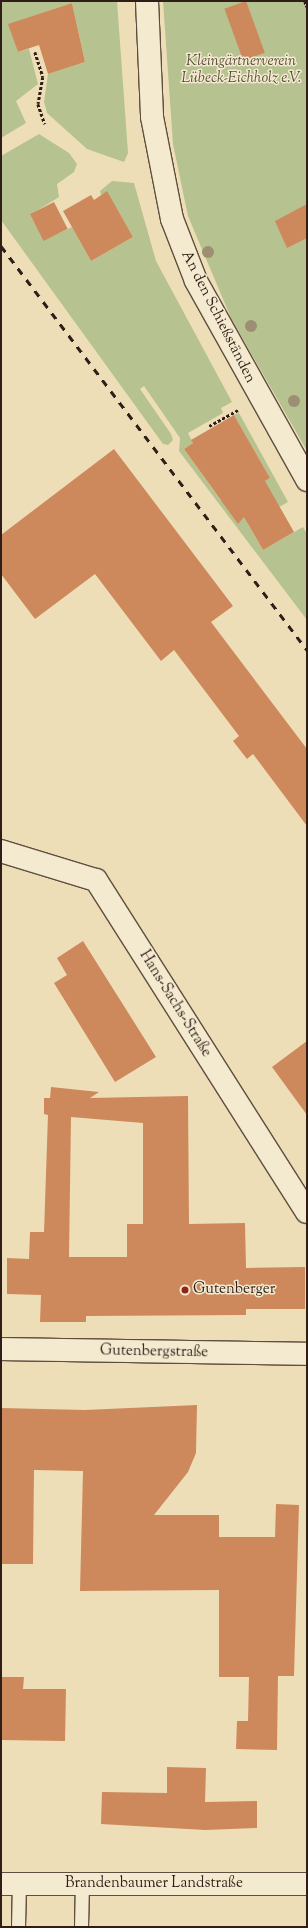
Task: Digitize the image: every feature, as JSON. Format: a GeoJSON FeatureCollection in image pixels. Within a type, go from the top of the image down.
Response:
{"type":"FeatureCollection","features":[{"type":"Feature","properties":{"kind":"street","name":"An den Schießständen"},"geometry":{"type":"LineString","coordinates":[[147,1],[152,117],[172,219],[196,281],[307,480]]}},
{"type":"Feature","properties":{"kind":"street","name":"Hans-Sachs-Straße"},"geometry":{"type":"LineString","coordinates":[[1,851],[96,880],[307,1212]]}},
{"type":"Feature","properties":{"kind":"street","name":"Gutenbergstraße"},"geometry":{"type":"LineString","coordinates":[[1,1349],[307,1354]]}},
{"type":"Feature","properties":{"kind":"street","name":"Brandenbaumer Landstraße"},"geometry":{"type":"LineString","coordinates":[[10,1884],[307,1884]]}},
{"type":"Feature","properties":{"kind":"lane"},"geometry":{"type":"LineString","coordinates":[[10,1884],[18,1927]]}},
{"type":"Feature","properties":{"kind":"lane"},"geometry":{"type":"LineString","coordinates":[[81,1927],[82,1884]]}},
{"type":"Feature","properties":{"kind":"path"},"geometry":{"type":"LineString","coordinates":[[305,1],[307,7]]}},
{"type":"Feature","properties":{"kind":"path"},"geometry":{"type":"LineString","coordinates":[[35,52],[43,77],[38,104],[45,124]]}},
{"type":"Feature","properties":{"kind":"path"},"geometry":{"type":"LineString","coordinates":[[209,426],[242,408]]}},
{"type":"Feature","properties":{"kind":"green space"},"geometry":{"type":"Polygon","coordinates":[[[1,1],[117,1],[128,153],[124,162],[87,149],[47,113],[44,102],[48,74],[85,62],[72,3],[9,24],[18,52],[29,49],[38,84],[16,101],[26,123],[1,138],[1,1]]]}},
{"type":"Feature","properties":{"kind":"green space","name":"Kleingärtnerverein Lübeck-Eichholz e.V."},"geometry":{"type":"Polygon","coordinates":[[[163,1],[307,1],[307,451],[231,318],[188,216],[173,144],[163,1]]]}},
{"type":"Feature","properties":{"kind":"green space"},"geometry":{"type":"Polygon","coordinates":[[[39,134],[69,153],[77,164],[74,172],[57,184],[59,197],[30,215],[44,240],[72,227],[91,261],[133,237],[107,192],[101,195],[100,191],[112,181],[134,183],[156,261],[232,402],[221,408],[223,413],[188,433],[193,443],[184,449],[221,501],[228,503],[270,478],[234,415],[239,413],[288,502],[248,524],[263,550],[303,527],[307,534],[307,620],[179,451],[180,438],[144,386],[140,389],[171,434],[173,440],[168,445],[163,444],[1,220],[1,156],[39,134]]]}},
{"type":"Feature","properties":{"kind":"building"},"geometry":{"type":"Polygon","coordinates":[[[246,1],[265,53],[243,61],[224,9],[246,1]]]}},
{"type":"Feature","properties":{"kind":"building"},"geometry":{"type":"Polygon","coordinates":[[[72,3],[85,62],[48,74],[39,45],[18,52],[8,24],[72,3]]]}},
{"type":"Feature","properties":{"kind":"building"},"geometry":{"type":"Polygon","coordinates":[[[107,191],[133,237],[91,261],[63,211],[91,195],[94,200],[107,191]]]}},
{"type":"Feature","properties":{"kind":"building"},"geometry":{"type":"Polygon","coordinates":[[[54,202],[68,229],[44,241],[30,214],[54,202]]]}},
{"type":"Feature","properties":{"kind":"building"},"geometry":{"type":"Polygon","coordinates":[[[307,204],[307,238],[287,248],[275,221],[307,204]]]}},
{"type":"Feature","properties":{"kind":"building"},"geometry":{"type":"Polygon","coordinates":[[[234,415],[270,478],[265,481],[294,532],[263,550],[244,517],[238,524],[184,449],[193,443],[191,440],[234,415]]]}},
{"type":"Feature","properties":{"kind":"building"},"geometry":{"type":"Polygon","coordinates":[[[114,449],[233,606],[211,622],[307,749],[307,826],[253,754],[247,759],[233,741],[239,736],[174,650],[161,661],[95,574],[35,619],[1,574],[1,535],[114,449]]]}},
{"type":"Feature","properties":{"kind":"building"},"geometry":{"type":"Polygon","coordinates":[[[83,941],[156,1057],[115,1082],[54,983],[67,975],[57,958],[83,941]]]}},
{"type":"Feature","properties":{"kind":"building"},"geometry":{"type":"Polygon","coordinates":[[[307,1041],[307,1115],[272,1067],[307,1041]]]}},
{"type":"Feature","properties":{"kind":"building"},"geometry":{"type":"Polygon","coordinates":[[[51,1087],[99,1092],[90,1098],[188,1096],[189,1224],[245,1223],[246,1268],[305,1267],[305,1309],[246,1309],[246,1315],[86,1316],[86,1322],[40,1322],[41,1295],[7,1294],[7,1258],[29,1259],[30,1232],[44,1232],[48,1115],[44,1114],[44,1098],[50,1098],[51,1087]],[[71,1117],[69,1257],[127,1257],[127,1224],[143,1224],[143,1123],[71,1117]]]}},
{"type":"Feature","properties":{"kind":"building"},"geometry":{"type":"Polygon","coordinates":[[[197,1405],[196,1453],[188,1472],[154,1515],[219,1515],[219,1537],[275,1537],[276,1504],[299,1505],[294,1676],[278,1676],[277,1750],[236,1749],[237,1721],[248,1721],[249,1677],[219,1677],[219,1590],[80,1591],[83,1471],[34,1470],[33,1564],[1,1564],[1,1408],[85,1410],[197,1405]]]}},
{"type":"Feature","properties":{"kind":"building"},"geometry":{"type":"Polygon","coordinates":[[[1,1677],[24,1677],[23,1689],[66,1689],[65,1741],[1,1740],[1,1677]]]}},
{"type":"Feature","properties":{"kind":"building"},"geometry":{"type":"Polygon","coordinates":[[[167,1767],[206,1768],[205,1802],[257,1801],[257,1828],[205,1830],[101,1824],[102,1792],[167,1793],[167,1767]]]}},
{"type":"Feature","properties":{"kind":"railway"},"geometry":{"type":"LineString","coordinates":[[1,246],[307,650]]}},
{"type":"Feature","properties":{"kind":"place","name":"Gutenberger"},"geometry":{"type":"Point","coordinates":[185,1290]}}]}
